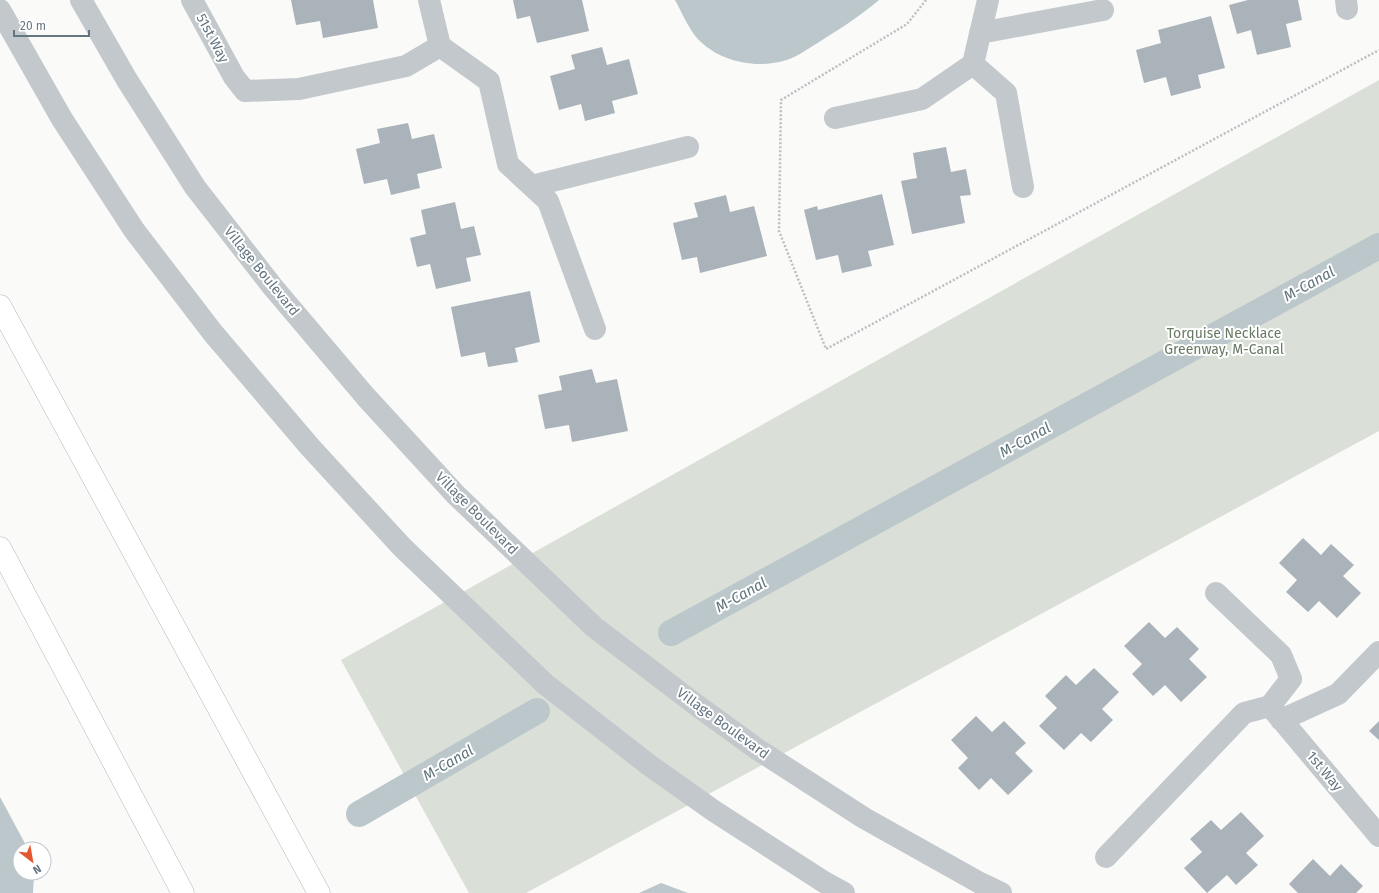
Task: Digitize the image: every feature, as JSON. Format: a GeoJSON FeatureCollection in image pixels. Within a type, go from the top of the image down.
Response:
{"type":"FeatureCollection","features":[{"type":"Feature","properties":{"kind":"highway"},"geometry":{"type":"LineString","coordinates":[[0,306],[319,893]]}},
{"type":"Feature","properties":{"kind":"highway"},"geometry":{"type":"LineString","coordinates":[[0,548],[183,893]]}},
{"type":"Feature","properties":{"kind":"street","name":"Village Boulevard"},"geometry":{"type":"LineString","coordinates":[[81,0],[127,80],[195,187],[272,286],[366,397],[456,495],[594,627],[756,749],[864,818],[980,883],[1001,893]]}},
{"type":"Feature","properties":{"kind":"street","name":"51st Way"},"geometry":{"type":"LineString","coordinates":[[192,0],[234,77],[245,91],[299,89],[406,66],[440,46]]}},
{"type":"Feature","properties":{"kind":"street"},"geometry":{"type":"LineString","coordinates":[[429,0],[440,46],[489,81],[508,164],[548,201],[595,329]]}},
{"type":"Feature","properties":{"kind":"street"},"geometry":{"type":"LineString","coordinates":[[835,118],[922,99],[973,64],[988,0]]}},
{"type":"Feature","properties":{"kind":"street"},"geometry":{"type":"LineString","coordinates":[[0,10],[62,119],[134,230],[213,333],[310,447],[402,547],[545,684],[649,765],[714,811],[824,882],[844,893]]}},
{"type":"Feature","properties":{"kind":"street"},"geometry":{"type":"LineString","coordinates":[[980,33],[1103,10]]}},
{"type":"Feature","properties":{"kind":"street"},"geometry":{"type":"LineString","coordinates":[[973,64],[1006,93],[1023,187]]}},
{"type":"Feature","properties":{"kind":"street"},"geometry":{"type":"LineString","coordinates":[[532,186],[688,147]]}},
{"type":"Feature","properties":{"kind":"street"},"geometry":{"type":"LineString","coordinates":[[1216,593],[1281,655],[1291,679],[1276,713]]}},
{"type":"Feature","properties":{"kind":"street"},"geometry":{"type":"LineString","coordinates":[[1106,857],[1244,713],[1276,713],[1338,694],[1379,652]]}},
{"type":"Feature","properties":{"kind":"street","name":"1st Way"},"geometry":{"type":"LineString","coordinates":[[1276,713],[1379,836]]}},
{"type":"Feature","properties":{"kind":"path"},"geometry":{"type":"LineString","coordinates":[[926,0],[907,24],[781,100],[779,231],[826,349],[1379,50]]}},
{"type":"Feature","properties":{"kind":"green space","name":"Torquise Necklace Greenway, M-Canal"},"geometry":{"type":"Polygon","coordinates":[[[1379,80],[1379,431],[526,893],[469,893],[341,660],[1379,80]]]}},
{"type":"Feature","properties":{"kind":"shaded area"},"geometry":{"type":"Polygon","coordinates":[[[675,0],[879,0],[848,23],[796,56],[783,61],[760,64],[736,61],[714,52],[693,33],[675,0]]]}},
{"type":"Feature","properties":{"kind":"shaded area"},"geometry":{"type":"Polygon","coordinates":[[[0,797],[24,841],[12,841],[12,881],[34,881],[33,893],[0,893],[0,797]]]}},
{"type":"Feature","properties":{"kind":"shaded area"},"geometry":{"type":"Polygon","coordinates":[[[661,883],[688,893],[639,893],[661,883]]]}},
{"type":"Feature","properties":{"kind":"building"},"geometry":{"type":"Polygon","coordinates":[[[291,0],[373,0],[378,28],[323,38],[320,21],[296,25],[291,0]]]}},
{"type":"Feature","properties":{"kind":"building"},"geometry":{"type":"Polygon","coordinates":[[[513,0],[582,0],[589,31],[537,43],[530,16],[517,19],[513,0]]]}},
{"type":"Feature","properties":{"kind":"building"},"geometry":{"type":"Polygon","coordinates":[[[1248,0],[1298,0],[1302,20],[1286,24],[1291,47],[1257,55],[1251,30],[1237,34],[1229,5],[1248,0]]]}},
{"type":"Feature","properties":{"kind":"building"},"geometry":{"type":"Polygon","coordinates":[[[1211,16],[1225,68],[1198,75],[1201,88],[1171,96],[1166,77],[1144,83],[1136,50],[1161,43],[1158,30],[1211,16]]]}},
{"type":"Feature","properties":{"kind":"building"},"geometry":{"type":"Polygon","coordinates":[[[602,47],[607,65],[629,59],[638,94],[612,101],[615,113],[585,121],[581,104],[559,110],[550,76],[575,69],[571,55],[602,47]]]}},
{"type":"Feature","properties":{"kind":"building"},"geometry":{"type":"Polygon","coordinates":[[[408,123],[412,139],[434,134],[442,168],[417,174],[420,188],[391,195],[387,179],[364,184],[356,149],[380,143],[377,129],[408,123]]]}},
{"type":"Feature","properties":{"kind":"building"},"geometry":{"type":"Polygon","coordinates":[[[946,147],[951,172],[966,169],[971,195],[960,196],[965,223],[912,234],[901,181],[917,178],[913,153],[946,147]]]}},
{"type":"Feature","properties":{"kind":"building"},"geometry":{"type":"Polygon","coordinates":[[[882,194],[894,245],[868,251],[872,266],[842,273],[838,255],[816,260],[804,210],[817,206],[818,210],[882,194]]]}},
{"type":"Feature","properties":{"kind":"building"},"geometry":{"type":"Polygon","coordinates":[[[726,195],[730,212],[754,206],[767,256],[700,273],[697,257],[682,260],[673,223],[698,217],[694,203],[726,195]]]}},
{"type":"Feature","properties":{"kind":"building"},"geometry":{"type":"Polygon","coordinates":[[[455,202],[461,229],[474,226],[481,255],[466,258],[471,281],[436,289],[430,264],[417,267],[410,238],[426,234],[421,210],[455,202]]]}},
{"type":"Feature","properties":{"kind":"building"},"geometry":{"type":"Polygon","coordinates":[[[530,291],[540,342],[515,348],[518,362],[488,367],[485,352],[461,357],[451,307],[530,291]]]}},
{"type":"Feature","properties":{"kind":"building"},"geometry":{"type":"Polygon","coordinates":[[[592,369],[596,383],[617,379],[628,431],[572,442],[569,425],[545,429],[538,395],[562,390],[559,376],[592,369]]]}},
{"type":"Feature","properties":{"kind":"building"},"geometry":{"type":"Polygon","coordinates":[[[1303,538],[1321,555],[1331,544],[1354,565],[1343,576],[1361,593],[1337,618],[1319,601],[1308,612],[1286,592],[1297,580],[1279,563],[1303,538]]]}},
{"type":"Feature","properties":{"kind":"building"},"geometry":{"type":"Polygon","coordinates":[[[1149,622],[1165,638],[1177,627],[1199,649],[1189,659],[1207,677],[1181,702],[1165,685],[1153,696],[1132,674],[1142,664],[1124,646],[1149,622]]]}},
{"type":"Feature","properties":{"kind":"building"},"geometry":{"type":"Polygon","coordinates":[[[1094,668],[1119,692],[1102,709],[1113,720],[1091,742],[1081,733],[1064,750],[1039,726],[1057,708],[1045,696],[1066,675],[1076,685],[1094,668]]]}},
{"type":"Feature","properties":{"kind":"building"},"geometry":{"type":"Polygon","coordinates":[[[976,716],[992,732],[1004,721],[1026,743],[1015,753],[1033,771],[1008,795],[991,778],[979,790],[958,768],[968,758],[951,740],[976,716]]]}},
{"type":"Feature","properties":{"kind":"building"},"geometry":{"type":"Polygon","coordinates":[[[1379,721],[1379,740],[1369,731],[1379,721]]]}},
{"type":"Feature","properties":{"kind":"building"},"geometry":{"type":"Polygon","coordinates":[[[1241,812],[1264,836],[1246,853],[1258,865],[1236,885],[1227,875],[1207,893],[1184,868],[1202,852],[1190,839],[1211,820],[1221,830],[1241,812]]]}},
{"type":"Feature","properties":{"kind":"building"},"geometry":{"type":"Polygon","coordinates":[[[1313,859],[1330,876],[1341,864],[1363,886],[1356,893],[1298,893],[1289,884],[1313,859]]]}},
{"type":"Feature","properties":{"kind":"waterway","name":"M-Canal"},"geometry":{"type":"LineString","coordinates":[[671,633],[1379,246]]}},
{"type":"Feature","properties":{"kind":"waterway","name":"M-Canal"},"geometry":{"type":"LineString","coordinates":[[359,814],[537,711]]}}]}
